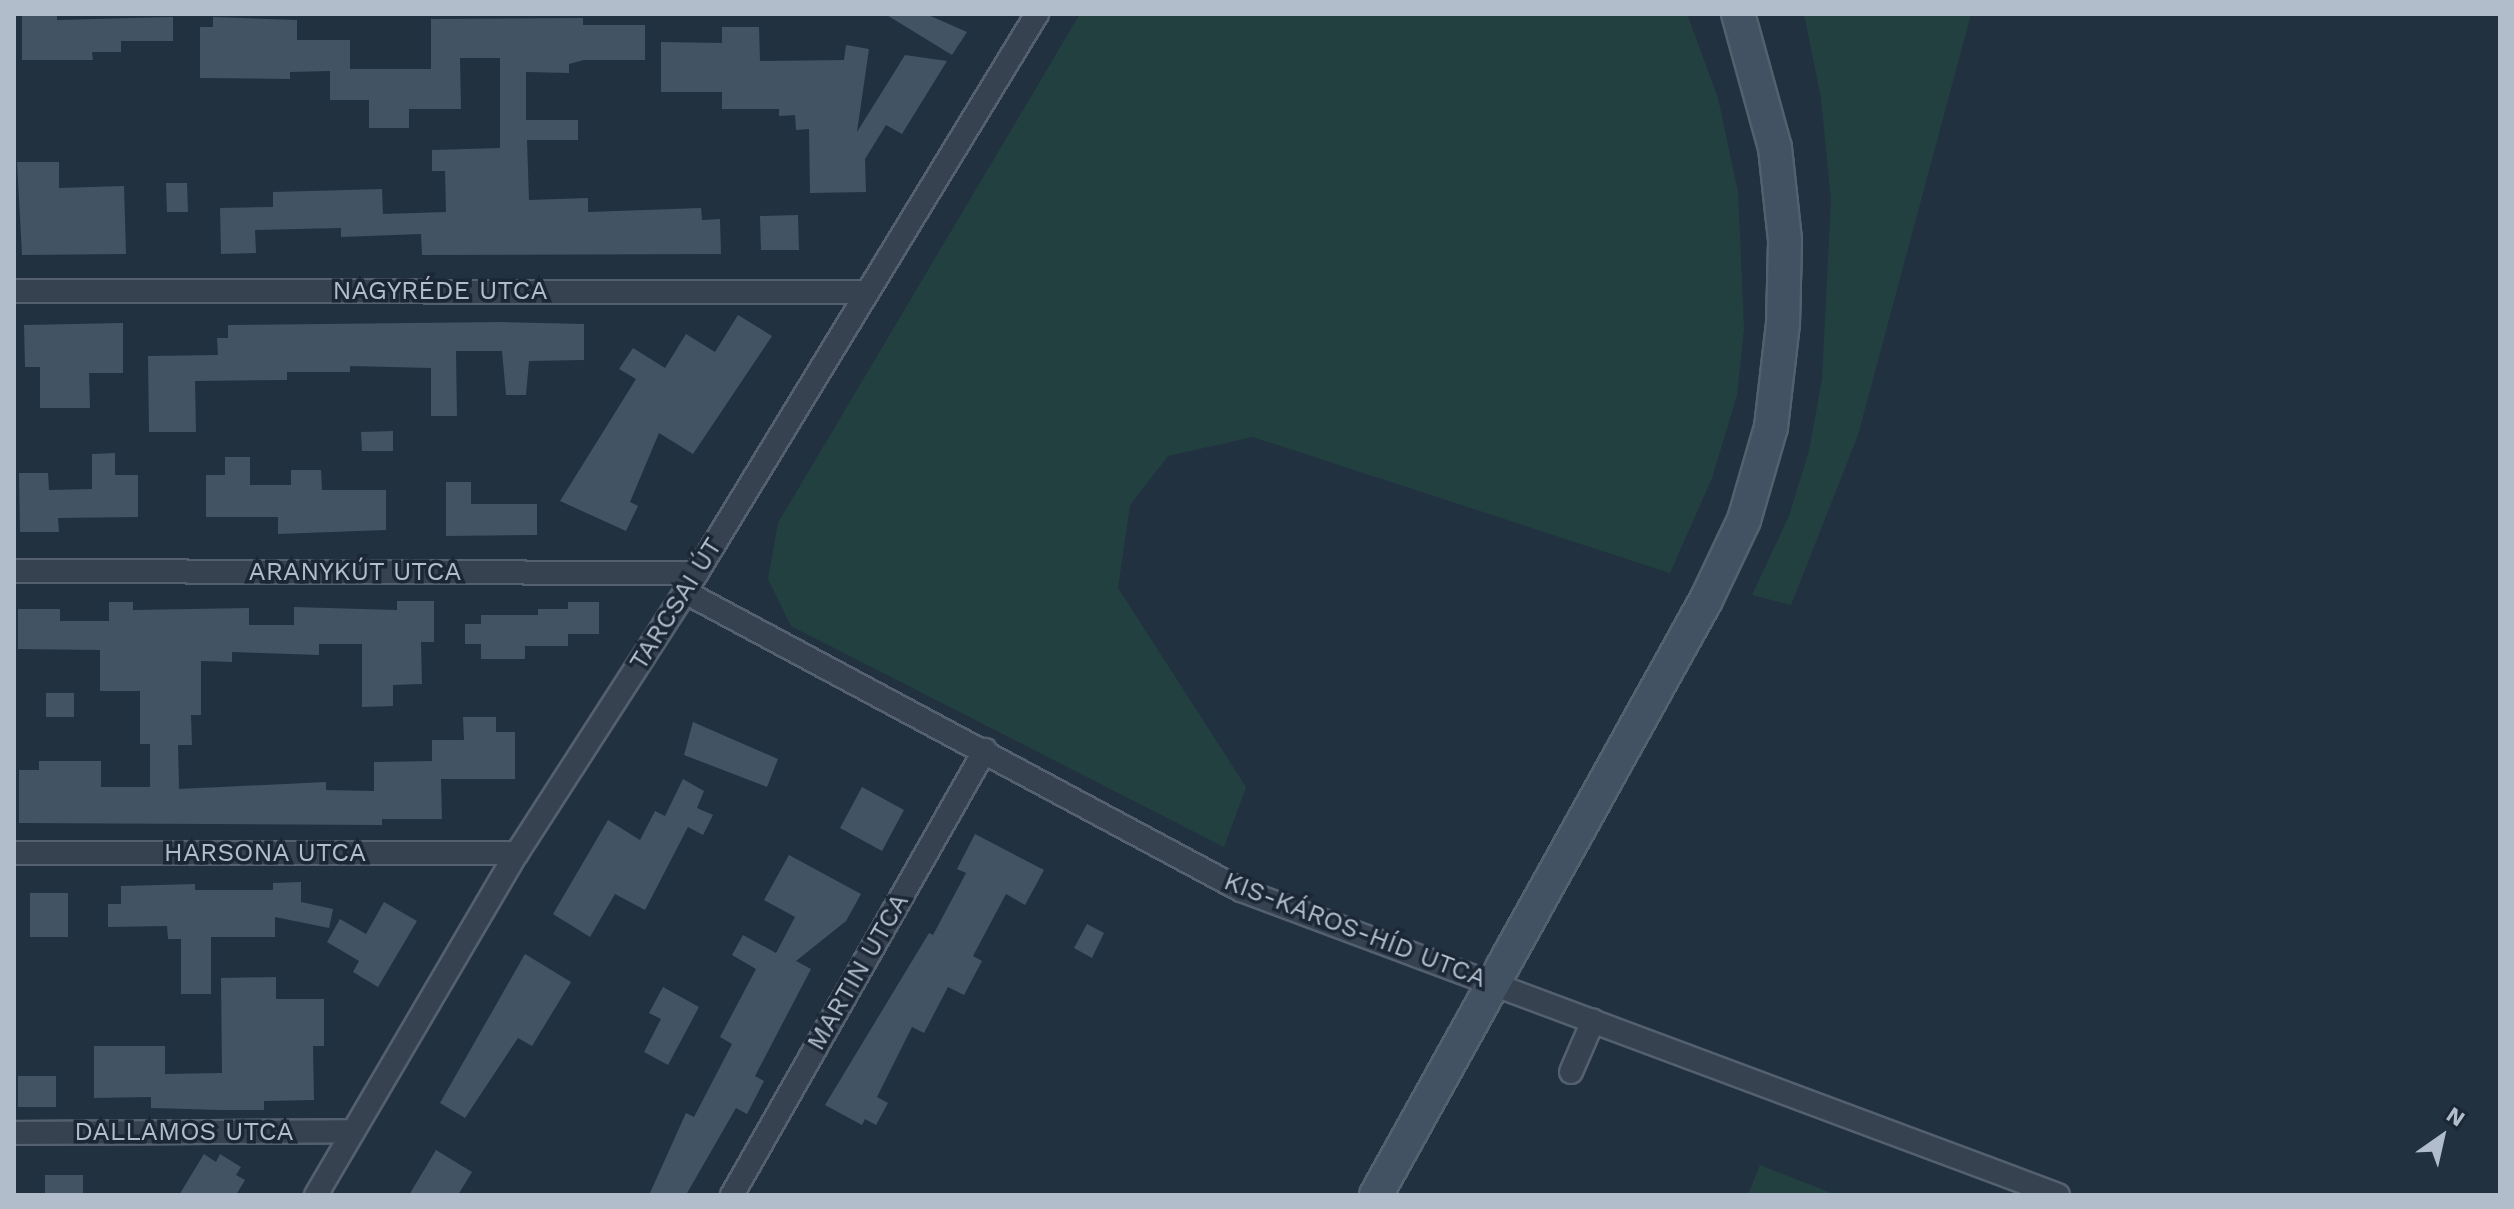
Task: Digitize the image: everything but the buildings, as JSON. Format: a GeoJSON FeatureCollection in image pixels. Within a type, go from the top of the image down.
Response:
{"type":"FeatureCollection","features":[{"type":"Feature","properties":{"kind":"main road"},"geometry":{"type":"LineString","coordinates":[[1376,1195],[1706,600],[1744,520],[1771,427],[1783,324],[1785,240],[1775,148],[1738,14]]}},
{"type":"Feature","properties":{"kind":"street","name":"TARCSAI ÚT"},"geometry":{"type":"LineString","coordinates":[[316,1195],[517,853],[691,582],[1037,14]]}},
{"type":"Feature","properties":{"kind":"street","name":"NAGYRÉDE UTCA"},"geometry":{"type":"LineString","coordinates":[[14,291],[866,292]]}},
{"type":"Feature","properties":{"kind":"street","name":"ARANYKÚT UTCA"},"geometry":{"type":"LineString","coordinates":[[14,571],[691,582]]}},
{"type":"Feature","properties":{"kind":"street","name":"KIS-KÁROS-HÍD UTCA"},"geometry":{"type":"LineString","coordinates":[[691,582],[985,750],[1241,890],[2058,1195]]}},
{"type":"Feature","properties":{"kind":"street","name":"MARTIN UTCA"},"geometry":{"type":"LineString","coordinates":[[732,1195],[985,750]]}},
{"type":"Feature","properties":{"kind":"street","name":"HARSONA UTCA"},"geometry":{"type":"LineString","coordinates":[[14,853],[517,853]]}},
{"type":"Feature","properties":{"kind":"street"},"geometry":{"type":"LineString","coordinates":[[1571,1072],[1593,1021]]}},
{"type":"Feature","properties":{"kind":"street","name":"DALLAMOS UTCA"},"geometry":{"type":"LineString","coordinates":[[14,1133],[353,1131]]}},
{"type":"Feature","properties":{"kind":"green space"},"geometry":{"type":"Polygon","coordinates":[[[1080,14],[1687,14],[1718,98],[1738,192],[1744,329],[1737,395],[1712,478],[1670,573],[1253,437],[1168,456],[1130,505],[1118,588],[1246,787],[1224,847],[791,626],[768,579],[778,523],[1080,14]]]}},
{"type":"Feature","properties":{"kind":"green space"},"geometry":{"type":"Polygon","coordinates":[[[1804,14],[1971,14],[1858,435],[1791,605],[1752,595],[1789,516],[1809,451],[1822,379],[1831,201],[1821,98],[1804,14]]]}},
{"type":"Feature","properties":{"kind":"green space"},"geometry":{"type":"Polygon","coordinates":[[[1760,1165],[1836,1195],[1748,1195],[1760,1165]]]}}]}
